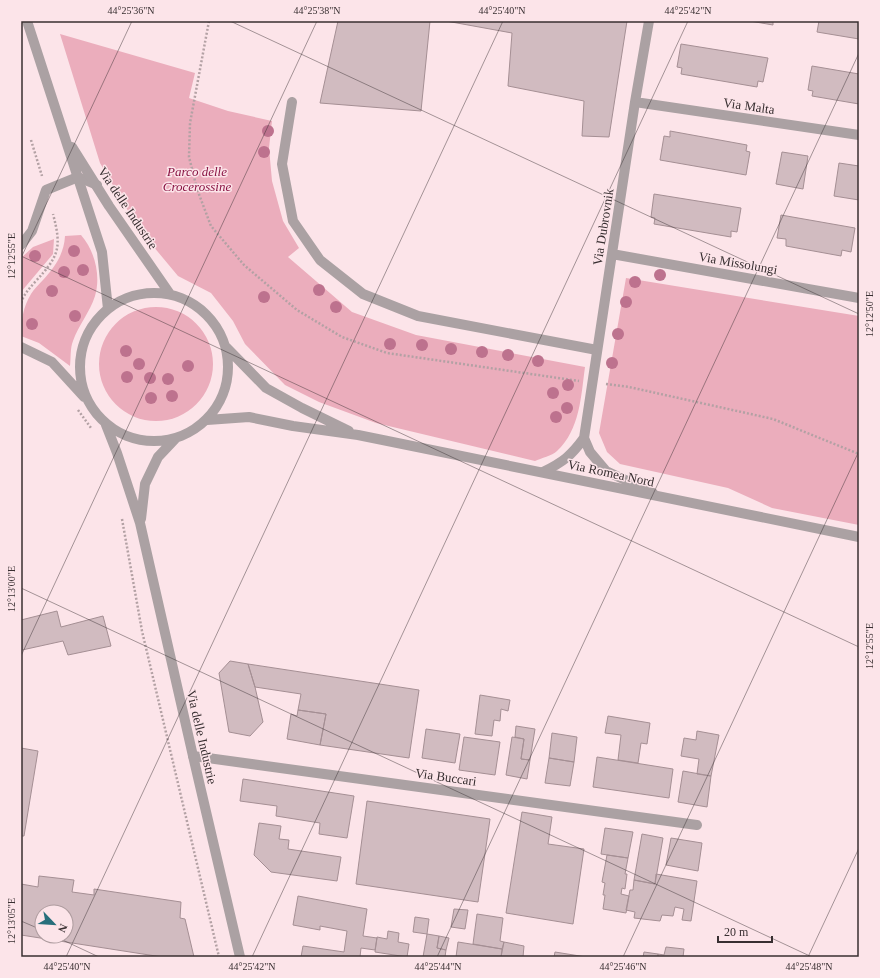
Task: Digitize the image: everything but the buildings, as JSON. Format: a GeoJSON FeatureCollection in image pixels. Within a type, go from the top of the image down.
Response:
{"type":"FeatureCollection","features":[{"type":"Feature","properties":{"kind":"street","name":"Via delle Industrie"},"geometry":{"type":"LineString","coordinates":[[27,21],[102,252],[108,309]]}},
{"type":"Feature","properties":{"kind":"street","name":"Via Dubrovnik"},"geometry":{"type":"LineString","coordinates":[[543,472],[557,466],[574,453],[584,438],[635,102],[649,21]]}},
{"type":"Feature","properties":{"kind":"street"},"geometry":{"type":"LineString","coordinates":[[292,102],[282,164],[294,221],[320,260],[363,294],[418,316],[597,350]]}},
{"type":"Feature","properties":{"kind":"street","name":"Via Malta"},"geometry":{"type":"LineString","coordinates":[[635,102],[859,135]]}},
{"type":"Feature","properties":{"kind":"street","name":"Via delle Industrie"},"geometry":{"type":"LineString","coordinates":[[64,136],[97,185],[109,206],[170,294]]}},
{"type":"Feature","properties":{"kind":"street"},"geometry":{"type":"LineString","coordinates":[[21,245],[32,231],[46,190],[78,177],[97,185]]}},
{"type":"Feature","properties":{"kind":"street","name":"Via Missolungi"},"geometry":{"type":"LineString","coordinates":[[612,254],[859,298]]}},
{"type":"Feature","properties":{"kind":"street"},"geometry":{"type":"LineString","coordinates":[[21,347],[52,362],[86,398],[95,413],[106,425],[127,437],[151,442],[175,439],[192,431],[207,420],[222,398],[228,373],[226,347],[218,329],[205,313],[189,301],[170,294],[148,293],[127,298],[108,309],[91,327],[81,350],[80,374],[86,398]]}},
{"type":"Feature","properties":{"kind":"street","name":"Via Romea Nord"},"geometry":{"type":"LineString","coordinates":[[226,347],[266,388],[302,408],[358,435]]}},
{"type":"Feature","properties":{"kind":"street","name":"Via Romea Nord"},"geometry":{"type":"LineString","coordinates":[[207,420],[249,417],[293,426],[358,435],[859,537]]}},
{"type":"Feature","properties":{"kind":"street","name":"Via delle Industrie"},"geometry":{"type":"LineString","coordinates":[[106,425],[117,453],[140,523],[240,957]]}},
{"type":"Feature","properties":{"kind":"street"},"geometry":{"type":"LineString","coordinates":[[584,438],[590,452],[606,471],[659,496]]}},
{"type":"Feature","properties":{"kind":"street","name":"Via delle Industrie"},"geometry":{"type":"LineString","coordinates":[[140,523],[146,484],[158,457],[175,439]]}},
{"type":"Feature","properties":{"kind":"street","name":"Via Buccari"},"geometry":{"type":"LineString","coordinates":[[193,756],[696,825]]}},
{"type":"Feature","properties":{"kind":"path"},"geometry":{"type":"LineString","coordinates":[[195,94],[209,21]]}},
{"type":"Feature","properties":{"kind":"path"},"geometry":{"type":"LineString","coordinates":[[21,303],[24,295],[53,260],[58,248],[58,232]]}},
{"type":"Feature","properties":{"kind":"path"},"geometry":{"type":"LineString","coordinates":[[606,384],[629,387],[773,419],[859,454]]}},
{"type":"Feature","properties":{"kind":"path"},"geometry":{"type":"LineString","coordinates":[[76,408],[93,431]]}},
{"type":"Feature","properties":{"kind":"path"},"geometry":{"type":"LineString","coordinates":[[122,514],[142,631],[218,957]]}},
{"type":"Feature","properties":{"kind":"green space","name":"Parco delle Crocerossine"},"geometry":{"type":"Polygon","coordinates":[[[60,34],[195,73],[189,98],[228,111],[272,121],[269,148],[272,181],[283,221],[299,248],[288,257],[352,312],[416,335],[585,367],[578,412],[571,433],[565,443],[555,453],[535,461],[376,423],[319,402],[285,385],[245,344],[233,321],[211,293],[178,276],[138,228],[100,163],[60,34]]]}},
{"type":"Feature","properties":{"kind":"green space"},"geometry":{"type":"Polygon","coordinates":[[[81,235],[90,248],[96,264],[97,288],[93,302],[75,335],[71,350],[70,366],[39,343],[21,336],[21,325],[24,309],[28,299],[58,260],[63,249],[65,236],[81,235]]]}},
{"type":"Feature","properties":{"kind":"green space"},"geometry":{"type":"Polygon","coordinates":[[[54,239],[53,254],[21,292],[21,258],[33,247],[54,239]]]}},
{"type":"Feature","properties":{"kind":"green space"},"geometry":{"type":"Polygon","coordinates":[[[626,278],[859,316],[859,525],[772,508],[728,488],[620,464],[607,452],[599,433],[626,278]]]}},
{"type":"Feature","properties":{"kind":"green space"},"geometry":{"type":"Polygon","coordinates":[[[156,307],[178,311],[197,323],[209,342],[213,364],[209,386],[197,405],[178,417],[156,421],[134,417],[115,405],[103,386],[99,364],[103,342],[115,323],[134,311],[156,307]]]}}]}
